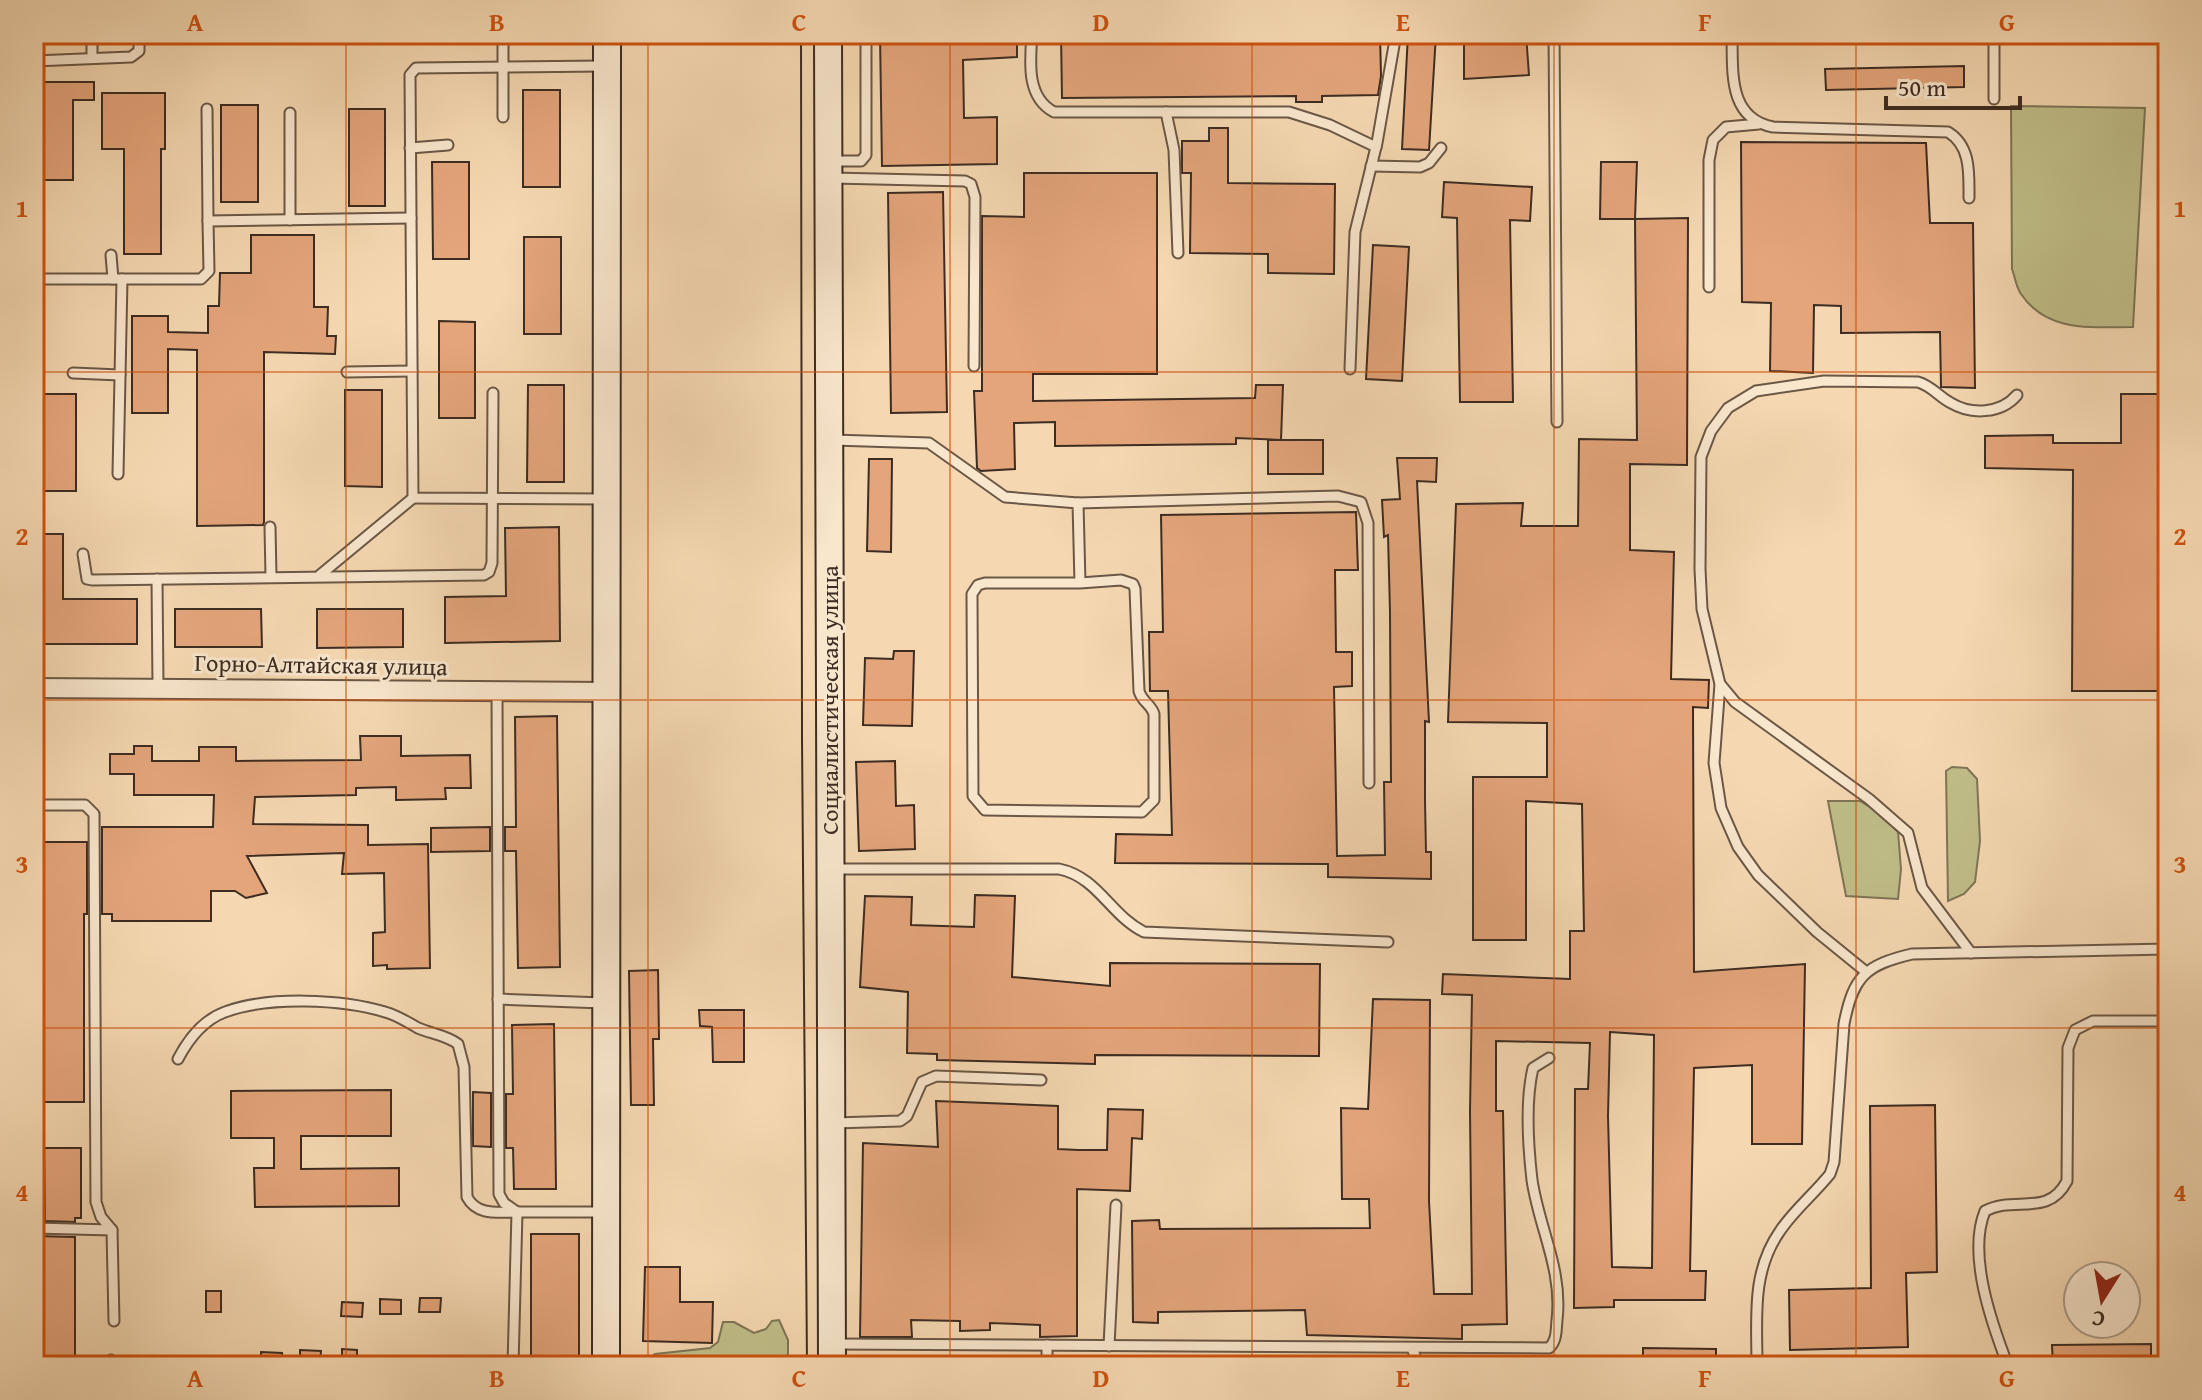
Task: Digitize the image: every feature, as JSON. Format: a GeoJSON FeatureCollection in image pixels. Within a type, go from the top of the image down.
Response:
{"type":"FeatureCollection","features":[{"type":"Feature","properties":{"kind":"street"},"geometry":{"type":"LineString","coordinates":[[606,1366],[607,34]]}},
{"type":"Feature","properties":{"kind":"street","name":"Социалистическая улица"},"geometry":{"type":"LineString","coordinates":[[828,34],[832,1355]]}},
{"type":"Feature","properties":{"kind":"street","name":"Горно-Алтайская улица"},"geometry":{"type":"LineString","coordinates":[[34,688],[607,692]]}},
{"type":"Feature","properties":{"kind":"lane"},"geometry":{"type":"LineString","coordinates":[[92,34],[92,58]]}},
{"type":"Feature","properties":{"kind":"lane"},"geometry":{"type":"LineString","coordinates":[[34,61],[137,55],[139,34]]}},
{"type":"Feature","properties":{"kind":"lane"},"geometry":{"type":"LineString","coordinates":[[503,34],[503,117]]}},
{"type":"Feature","properties":{"kind":"lane"},"geometry":{"type":"LineString","coordinates":[[829,169],[861,161],[866,155],[866,34]]}},
{"type":"Feature","properties":{"kind":"lane"},"geometry":{"type":"LineString","coordinates":[[1032,34],[1033,87],[1045,107],[1054,112],[1298,114],[1376,147]]}},
{"type":"Feature","properties":{"kind":"lane"},"geometry":{"type":"LineString","coordinates":[[1350,369],[1355,232],[1376,147],[1396,34]]}},
{"type":"Feature","properties":{"kind":"lane"},"geometry":{"type":"LineString","coordinates":[[1554,34],[1557,422]]}},
{"type":"Feature","properties":{"kind":"lane"},"geometry":{"type":"LineString","coordinates":[[1732,34],[1734,87],[1747,115],[1759,124]]}},
{"type":"Feature","properties":{"kind":"lane"},"geometry":{"type":"LineString","coordinates":[[1994,34],[1994,99]]}},
{"type":"Feature","properties":{"kind":"lane"},"geometry":{"type":"LineString","coordinates":[[2057,34],[2096,38],[2118,34]]}},
{"type":"Feature","properties":{"kind":"lane"},"geometry":{"type":"LineString","coordinates":[[413,498],[412,70],[503,65],[607,66]]}},
{"type":"Feature","properties":{"kind":"lane"},"geometry":{"type":"LineString","coordinates":[[34,279],[201,279],[209,271],[207,109]]}},
{"type":"Feature","properties":{"kind":"lane"},"geometry":{"type":"LineString","coordinates":[[1166,112],[1174,150],[1178,253]]}},
{"type":"Feature","properties":{"kind":"lane"},"geometry":{"type":"LineString","coordinates":[[290,113],[290,220]]}},
{"type":"Feature","properties":{"kind":"lane"},"geometry":{"type":"LineString","coordinates":[[1709,287],[1709,160],[1713,140],[1726,127],[1759,124],[1773,127],[1948,132],[1955,136],[1967,155],[1969,198]]}},
{"type":"Feature","properties":{"kind":"lane"},"geometry":{"type":"LineString","coordinates":[[410,148],[448,145]]}},
{"type":"Feature","properties":{"kind":"lane"},"geometry":{"type":"LineString","coordinates":[[1371,166],[1420,167],[1429,163],[1441,148]]}},
{"type":"Feature","properties":{"kind":"lane"},"geometry":{"type":"LineString","coordinates":[[829,169],[971,184],[975,205],[974,366]]}},
{"type":"Feature","properties":{"kind":"lane"},"geometry":{"type":"LineString","coordinates":[[208,221],[411,218]]}},
{"type":"Feature","properties":{"kind":"lane"},"geometry":{"type":"LineString","coordinates":[[111,255],[117,279],[120,375],[118,474]]}},
{"type":"Feature","properties":{"kind":"lane"},"geometry":{"type":"LineString","coordinates":[[347,372],[412,371]]}},
{"type":"Feature","properties":{"kind":"lane"},"geometry":{"type":"LineString","coordinates":[[73,373],[120,375]]}},
{"type":"Feature","properties":{"kind":"lane"},"geometry":{"type":"LineString","coordinates":[[1865,971],[1817,932],[1758,875],[1738,847],[1721,808],[1714,763],[1720,684],[1702,609],[1701,457],[1711,431],[1728,408],[1756,391],[1824,381],[1918,382],[1928,385],[1959,407],[1979,411],[2010,404],[2017,395]]}},
{"type":"Feature","properties":{"kind":"lane"},"geometry":{"type":"LineString","coordinates":[[83,554],[87,579],[484,575],[489,572],[492,563],[493,393]]}},
{"type":"Feature","properties":{"kind":"lane"},"geometry":{"type":"LineString","coordinates":[[829,440],[929,443],[1005,497],[1078,503],[1338,496],[1361,502],[1368,523],[1369,783]]}},
{"type":"Feature","properties":{"kind":"lane"},"geometry":{"type":"LineString","coordinates":[[319,575],[413,498],[606,499]]}},
{"type":"Feature","properties":{"kind":"lane"},"geometry":{"type":"LineString","coordinates":[[1078,503],[1080,583]]}},
{"type":"Feature","properties":{"kind":"lane"},"geometry":{"type":"LineString","coordinates":[[270,527],[271,576]]}},
{"type":"Feature","properties":{"kind":"lane"},"geometry":{"type":"LineString","coordinates":[[157,579],[158,687]]}},
{"type":"Feature","properties":{"kind":"lane"},"geometry":{"type":"LineString","coordinates":[[1121,580],[1133,584],[1135,589],[1139,691],[1154,714],[1154,800],[1142,812],[985,810],[973,796],[972,594],[978,585],[985,583],[1080,583],[1121,580]]}},
{"type":"Feature","properties":{"kind":"lane"},"geometry":{"type":"LineString","coordinates":[[1720,684],[1735,702],[1770,725],[1908,833],[1922,888],[1971,953]]}},
{"type":"Feature","properties":{"kind":"lane"},"geometry":{"type":"LineString","coordinates":[[497,691],[499,1194],[504,1203],[517,1212]]}},
{"type":"Feature","properties":{"kind":"lane"},"geometry":{"type":"LineString","coordinates":[[34,805],[85,805],[94,814],[96,1202],[101,1217],[112,1230],[114,1321]]}},
{"type":"Feature","properties":{"kind":"lane"},"geometry":{"type":"LineString","coordinates":[[831,869],[1059,869],[1085,878],[1128,924],[1144,932],[1388,942]]}},
{"type":"Feature","properties":{"kind":"lane"},"geometry":{"type":"LineString","coordinates":[[1757,1366],[1756,1296],[1761,1269],[1779,1232],[1830,1174],[1834,1162],[1844,1024],[1848,1003],[1865,971],[1887,960],[1912,954],[2168,949]]}},
{"type":"Feature","properties":{"kind":"lane"},"geometry":{"type":"LineString","coordinates":[[498,999],[607,1003]]}},
{"type":"Feature","properties":{"kind":"lane"},"geometry":{"type":"LineString","coordinates":[[178,1059],[188,1040],[201,1027],[224,1012],[253,1005],[280,1002],[358,1005],[389,1013],[458,1044],[464,1067],[467,1197],[471,1204],[482,1211],[606,1212]]}},
{"type":"Feature","properties":{"kind":"lane"},"geometry":{"type":"LineString","coordinates":[[2008,1366],[1988,1309],[1982,1275],[1980,1232],[1985,1211],[1992,1207],[2044,1202],[2062,1191],[2067,1181],[2068,1048],[2075,1030],[2093,1021],[2168,1021]]}},
{"type":"Feature","properties":{"kind":"lane"},"geometry":{"type":"LineString","coordinates":[[832,1355],[1047,1345],[1549,1348],[1555,1341],[1558,1280],[1533,1181],[1529,1144],[1533,1068],[1549,1058]]}},
{"type":"Feature","properties":{"kind":"lane"},"geometry":{"type":"LineString","coordinates":[[831,1123],[900,1121],[912,1108],[918,1087],[936,1076],[1041,1080]]}},
{"type":"Feature","properties":{"kind":"lane"},"geometry":{"type":"LineString","coordinates":[[1109,1346],[1116,1205]]}},
{"type":"Feature","properties":{"kind":"lane"},"geometry":{"type":"LineString","coordinates":[[513,1366],[517,1212]]}},
{"type":"Feature","properties":{"kind":"lane"},"geometry":{"type":"LineString","coordinates":[[34,1228],[112,1230]]}},
{"type":"Feature","properties":{"kind":"lane"},"geometry":{"type":"LineString","coordinates":[[1047,1345],[1047,1366]]}},
{"type":"Feature","properties":{"kind":"lane"},"geometry":{"type":"LineString","coordinates":[[1412,1348],[1419,1366]]}},
{"type":"Feature","properties":{"kind":"shaded area"},"geometry":{"type":"Polygon","coordinates":[[[2011,106],[2145,108],[2133,327],[2086,327],[2057,322],[2032,307],[2019,291],[2012,269],[2011,106]]]}},
{"type":"Feature","properties":{"kind":"shaded area"},"geometry":{"type":"Polygon","coordinates":[[[1952,767],[1967,768],[1977,779],[1980,841],[1975,882],[1964,894],[1948,901],[1946,771],[1952,767]]]}},
{"type":"Feature","properties":{"kind":"shaded area"},"geometry":{"type":"Polygon","coordinates":[[[1828,801],[1860,801],[1883,815],[1898,832],[1901,869],[1898,899],[1846,896],[1828,801]]]}},
{"type":"Feature","properties":{"kind":"shaded area"},"geometry":{"type":"Polygon","coordinates":[[[779,1320],[788,1340],[788,1366],[638,1366],[655,1354],[710,1348],[718,1342],[723,1322],[734,1322],[754,1333],[779,1320]]]}},
{"type":"Feature","properties":{"kind":"building"},"geometry":{"type":"Polygon","coordinates":[[[880,34],[1017,34],[1017,57],[963,60],[964,118],[997,117],[997,164],[882,166],[880,34]]]}},
{"type":"Feature","properties":{"kind":"building"},"geometry":{"type":"Polygon","coordinates":[[[1061,34],[1380,34],[1378,95],[1322,96],[1322,102],[1296,102],[1296,96],[1062,98],[1061,34]]]}},
{"type":"Feature","properties":{"kind":"building"},"geometry":{"type":"Polygon","coordinates":[[[1408,34],[1436,34],[1429,150],[1402,149],[1408,34]]]}},
{"type":"Feature","properties":{"kind":"building"},"geometry":{"type":"Polygon","coordinates":[[[1464,34],[1526,34],[1529,75],[1464,79],[1464,34]]]}},
{"type":"Feature","properties":{"kind":"building"},"geometry":{"type":"Polygon","coordinates":[[[1964,66],[1964,87],[1826,90],[1825,69],[1964,66]]]}},
{"type":"Feature","properties":{"kind":"building"},"geometry":{"type":"Polygon","coordinates":[[[36,82],[94,82],[94,100],[73,100],[73,180],[36,180],[36,82]]]}},
{"type":"Feature","properties":{"kind":"building"},"geometry":{"type":"Polygon","coordinates":[[[523,90],[560,90],[560,187],[523,187],[523,90]]]}},
{"type":"Feature","properties":{"kind":"building"},"geometry":{"type":"Polygon","coordinates":[[[102,93],[165,93],[165,149],[161,149],[161,254],[124,254],[124,149],[102,149],[102,93]]]}},
{"type":"Feature","properties":{"kind":"building"},"geometry":{"type":"Polygon","coordinates":[[[221,105],[258,105],[258,202],[221,202],[221,105]]]}},
{"type":"Feature","properties":{"kind":"building"},"geometry":{"type":"Polygon","coordinates":[[[349,109],[385,109],[385,206],[349,206],[349,109]]]}},
{"type":"Feature","properties":{"kind":"building"},"geometry":{"type":"Polygon","coordinates":[[[1209,128],[1228,128],[1228,183],[1335,184],[1334,274],[1268,273],[1268,254],[1190,253],[1191,173],[1182,173],[1182,141],[1209,141],[1209,128]]]}},
{"type":"Feature","properties":{"kind":"building"},"geometry":{"type":"Polygon","coordinates":[[[1741,142],[1926,143],[1930,223],[1973,223],[1975,388],[1941,387],[1940,332],[1841,333],[1841,306],[1814,305],[1813,373],[1770,371],[1771,303],[1742,302],[1741,142]]]}},
{"type":"Feature","properties":{"kind":"building"},"geometry":{"type":"Polygon","coordinates":[[[432,162],[469,162],[469,259],[433,259],[432,162]]]}},
{"type":"Feature","properties":{"kind":"building"},"geometry":{"type":"Polygon","coordinates":[[[1601,162],[1637,162],[1635,219],[1600,219],[1601,162]]]}},
{"type":"Feature","properties":{"kind":"building"},"geometry":{"type":"Polygon","coordinates":[[[1024,173],[1157,173],[1157,374],[1033,374],[1033,401],[1255,398],[1256,385],[1283,385],[1281,440],[1236,438],[1236,444],[1055,446],[1055,422],[1014,423],[1015,469],[981,471],[977,468],[974,391],[982,391],[982,216],[1024,217],[1024,173]]]}},
{"type":"Feature","properties":{"kind":"building"},"geometry":{"type":"Polygon","coordinates":[[[1444,182],[1532,187],[1530,221],[1510,220],[1513,402],[1460,402],[1457,218],[1442,217],[1444,182]]]}},
{"type":"Feature","properties":{"kind":"building"},"geometry":{"type":"Polygon","coordinates":[[[943,192],[947,412],[891,413],[888,193],[943,192]]]}},
{"type":"Feature","properties":{"kind":"building"},"geometry":{"type":"Polygon","coordinates":[[[1688,218],[1687,465],[1630,464],[1630,550],[1674,552],[1671,679],[1709,680],[1708,708],[1693,707],[1694,972],[1805,964],[1802,1144],[1752,1144],[1752,1065],[1694,1068],[1690,1271],[1706,1271],[1705,1300],[1614,1300],[1614,1307],[1574,1308],[1575,1089],[1588,1089],[1590,1043],[1496,1041],[1496,1111],[1503,1111],[1507,1324],[1462,1325],[1462,1339],[1307,1335],[1305,1310],[1158,1312],[1158,1323],[1133,1322],[1132,1221],[1159,1220],[1160,1229],[1370,1228],[1369,1199],[1342,1199],[1341,1108],[1368,1109],[1373,999],[1430,1000],[1429,1201],[1434,1294],[1472,1294],[1472,995],[1442,994],[1443,974],[1570,979],[1570,931],[1584,931],[1582,804],[1526,801],[1526,940],[1473,940],[1473,777],[1547,777],[1547,723],[1448,722],[1456,504],[1523,503],[1521,526],[1578,526],[1579,439],[1637,440],[1635,219],[1688,218]],[[1610,1032],[1608,1116],[1612,1267],[1652,1268],[1654,1035],[1610,1032]]]}},
{"type":"Feature","properties":{"kind":"building"},"geometry":{"type":"Polygon","coordinates":[[[251,235],[314,235],[314,307],[328,307],[327,336],[336,336],[335,354],[264,352],[263,525],[197,526],[197,350],[168,349],[168,413],[132,413],[132,316],[168,316],[168,332],[208,333],[208,306],[219,306],[220,273],[251,273],[251,235]]]}},
{"type":"Feature","properties":{"kind":"building"},"geometry":{"type":"Polygon","coordinates":[[[524,237],[561,237],[561,334],[524,334],[524,237]]]}},
{"type":"Feature","properties":{"kind":"building"},"geometry":{"type":"Polygon","coordinates":[[[1373,245],[1409,247],[1402,381],[1366,379],[1373,245]]]}},
{"type":"Feature","properties":{"kind":"building"},"geometry":{"type":"Polygon","coordinates":[[[439,321],[475,322],[475,418],[439,418],[439,321]]]}},
{"type":"Feature","properties":{"kind":"building"},"geometry":{"type":"Polygon","coordinates":[[[528,385],[564,385],[564,482],[527,482],[528,385]]]}},
{"type":"Feature","properties":{"kind":"building"},"geometry":{"type":"Polygon","coordinates":[[[345,390],[382,390],[382,487],[345,486],[345,390]]]}},
{"type":"Feature","properties":{"kind":"building"},"geometry":{"type":"Polygon","coordinates":[[[40,394],[76,394],[76,491],[40,491],[40,394]]]}},
{"type":"Feature","properties":{"kind":"building"},"geometry":{"type":"Polygon","coordinates":[[[2121,394],[2168,394],[2168,691],[2072,691],[2073,470],[1985,468],[1985,436],[2053,435],[2053,443],[2121,443],[2121,394]]]}},
{"type":"Feature","properties":{"kind":"building"},"geometry":{"type":"Polygon","coordinates":[[[1268,440],[1323,440],[1323,474],[1268,474],[1268,440]]]}},
{"type":"Feature","properties":{"kind":"building"},"geometry":{"type":"Polygon","coordinates":[[[1397,458],[1437,458],[1436,482],[1417,481],[1429,722],[1425,721],[1426,852],[1431,852],[1431,879],[1328,877],[1328,864],[1115,863],[1116,834],[1172,835],[1168,691],[1150,691],[1149,632],[1163,632],[1161,515],[1356,512],[1358,570],[1335,570],[1336,652],[1352,652],[1352,686],[1334,687],[1337,856],[1385,855],[1384,782],[1391,782],[1390,612],[1388,535],[1384,537],[1382,500],[1400,499],[1397,458]]]}},
{"type":"Feature","properties":{"kind":"building"},"geometry":{"type":"Polygon","coordinates":[[[869,459],[892,459],[891,552],[867,551],[869,459]]]}},
{"type":"Feature","properties":{"kind":"building"},"geometry":{"type":"Polygon","coordinates":[[[559,527],[560,641],[445,643],[445,597],[506,596],[505,528],[559,527]]]}},
{"type":"Feature","properties":{"kind":"building"},"geometry":{"type":"Polygon","coordinates":[[[34,534],[63,534],[63,599],[137,599],[137,644],[34,644],[34,534]]]}},
{"type":"Feature","properties":{"kind":"building"},"geometry":{"type":"Polygon","coordinates":[[[175,609],[261,609],[262,647],[175,647],[175,609]]]}},
{"type":"Feature","properties":{"kind":"building"},"geometry":{"type":"Polygon","coordinates":[[[317,609],[403,609],[403,647],[317,648],[317,609]]]}},
{"type":"Feature","properties":{"kind":"building"},"geometry":{"type":"Polygon","coordinates":[[[894,651],[914,651],[912,726],[863,725],[865,658],[893,659],[894,651]]]}},
{"type":"Feature","properties":{"kind":"building"},"geometry":{"type":"Polygon","coordinates":[[[557,716],[560,967],[518,968],[516,851],[505,851],[505,827],[516,827],[515,717],[557,716]]]}},
{"type":"Feature","properties":{"kind":"building"},"geometry":{"type":"Polygon","coordinates":[[[360,736],[401,736],[401,756],[470,755],[471,788],[445,788],[446,799],[396,800],[396,787],[356,788],[356,795],[255,797],[253,824],[368,825],[368,845],[428,844],[430,968],[387,969],[387,965],[373,966],[373,933],[385,932],[384,873],[342,874],[344,853],[247,856],[267,893],[246,898],[235,891],[211,891],[211,921],[112,921],[112,914],[102,914],[102,827],[213,827],[214,795],[134,795],[134,774],[110,774],[110,754],[134,754],[134,746],[152,746],[152,761],[199,761],[199,747],[236,747],[236,761],[361,760],[360,736]]]}},
{"type":"Feature","properties":{"kind":"building"},"geometry":{"type":"Polygon","coordinates":[[[895,761],[896,806],[914,805],[915,849],[859,851],[856,762],[895,761]]]}},
{"type":"Feature","properties":{"kind":"building"},"geometry":{"type":"Polygon","coordinates":[[[490,827],[490,851],[431,852],[431,828],[490,827]]]}},
{"type":"Feature","properties":{"kind":"building"},"geometry":{"type":"Polygon","coordinates":[[[36,842],[87,842],[84,1102],[36,1102],[36,842]]]}},
{"type":"Feature","properties":{"kind":"building"},"geometry":{"type":"Polygon","coordinates":[[[975,895],[1015,896],[1012,977],[1110,986],[1110,963],[1320,964],[1319,1056],[1095,1055],[1095,1064],[937,1060],[937,1054],[907,1053],[908,992],[860,987],[865,896],[912,897],[911,925],[974,927],[975,895]]]}},
{"type":"Feature","properties":{"kind":"building"},"geometry":{"type":"Polygon","coordinates":[[[658,970],[659,1039],[653,1039],[654,1105],[631,1105],[629,971],[658,970]]]}},
{"type":"Feature","properties":{"kind":"building"},"geometry":{"type":"Polygon","coordinates":[[[699,1010],[744,1010],[744,1062],[713,1062],[712,1027],[700,1026],[699,1010]]]}},
{"type":"Feature","properties":{"kind":"building"},"geometry":{"type":"Polygon","coordinates":[[[554,1024],[556,1189],[514,1189],[513,1148],[506,1148],[506,1094],[513,1094],[512,1025],[554,1024]]]}},
{"type":"Feature","properties":{"kind":"building"},"geometry":{"type":"Polygon","coordinates":[[[391,1090],[391,1136],[301,1136],[301,1169],[399,1168],[399,1206],[255,1207],[254,1168],[274,1168],[274,1138],[231,1138],[231,1091],[391,1090]]]}},
{"type":"Feature","properties":{"kind":"building"},"geometry":{"type":"Polygon","coordinates":[[[473,1092],[491,1093],[491,1147],[473,1146],[473,1092]]]}},
{"type":"Feature","properties":{"kind":"building"},"geometry":{"type":"Polygon","coordinates":[[[936,1101],[1058,1106],[1058,1149],[1078,1150],[1107,1150],[1108,1109],[1143,1110],[1142,1139],[1132,1138],[1130,1191],[1077,1189],[1077,1336],[1040,1337],[1040,1325],[990,1323],[990,1330],[960,1331],[960,1321],[911,1320],[912,1337],[860,1337],[863,1143],[938,1147],[936,1101]]]}},
{"type":"Feature","properties":{"kind":"building"},"geometry":{"type":"Polygon","coordinates":[[[1935,1105],[1937,1272],[1906,1273],[1908,1347],[1790,1350],[1789,1290],[1871,1288],[1870,1106],[1935,1105]]]}},
{"type":"Feature","properties":{"kind":"building"},"geometry":{"type":"Polygon","coordinates":[[[44,1148],[81,1148],[81,1218],[75,1218],[75,1222],[45,1221],[44,1148]]]}},
{"type":"Feature","properties":{"kind":"building"},"geometry":{"type":"Polygon","coordinates":[[[531,1234],[579,1234],[579,1366],[531,1366],[531,1234]]]}},
{"type":"Feature","properties":{"kind":"building"},"geometry":{"type":"Polygon","coordinates":[[[34,1236],[75,1237],[75,1366],[34,1366],[34,1236]]]}},
{"type":"Feature","properties":{"kind":"building"},"geometry":{"type":"Polygon","coordinates":[[[645,1267],[680,1267],[680,1302],[713,1302],[712,1343],[643,1341],[645,1267]]]}},
{"type":"Feature","properties":{"kind":"building"},"geometry":{"type":"Polygon","coordinates":[[[206,1291],[221,1291],[221,1312],[206,1312],[206,1291]]]}},
{"type":"Feature","properties":{"kind":"building"},"geometry":{"type":"Polygon","coordinates":[[[420,1298],[441,1298],[440,1312],[419,1312],[420,1298]]]}},
{"type":"Feature","properties":{"kind":"building"},"geometry":{"type":"Polygon","coordinates":[[[380,1299],[401,1300],[401,1314],[380,1314],[380,1299]]]}},
{"type":"Feature","properties":{"kind":"building"},"geometry":{"type":"Polygon","coordinates":[[[342,1302],[363,1303],[362,1317],[341,1316],[342,1302]]]}},
{"type":"Feature","properties":{"kind":"building"},"geometry":{"type":"Polygon","coordinates":[[[2151,1344],[2151,1366],[2053,1366],[2052,1345],[2151,1344]]]}},
{"type":"Feature","properties":{"kind":"building"},"geometry":{"type":"Polygon","coordinates":[[[1643,1348],[1716,1349],[1716,1366],[1643,1366],[1643,1348]]]}},
{"type":"Feature","properties":{"kind":"building"},"geometry":{"type":"Polygon","coordinates":[[[342,1349],[357,1350],[357,1364],[342,1363],[342,1349]]]}},
{"type":"Feature","properties":{"kind":"building"},"geometry":{"type":"Polygon","coordinates":[[[300,1350],[321,1351],[320,1365],[300,1364],[300,1350]]]}},
{"type":"Feature","properties":{"kind":"building"},"geometry":{"type":"Polygon","coordinates":[[[261,1352],[282,1353],[282,1366],[261,1366],[261,1352]]]}},
{"type":"Feature","properties":{"kind":"tram line"},"geometry":{"type":"LineString","coordinates":[[801,34],[807,1366]]}}]}
